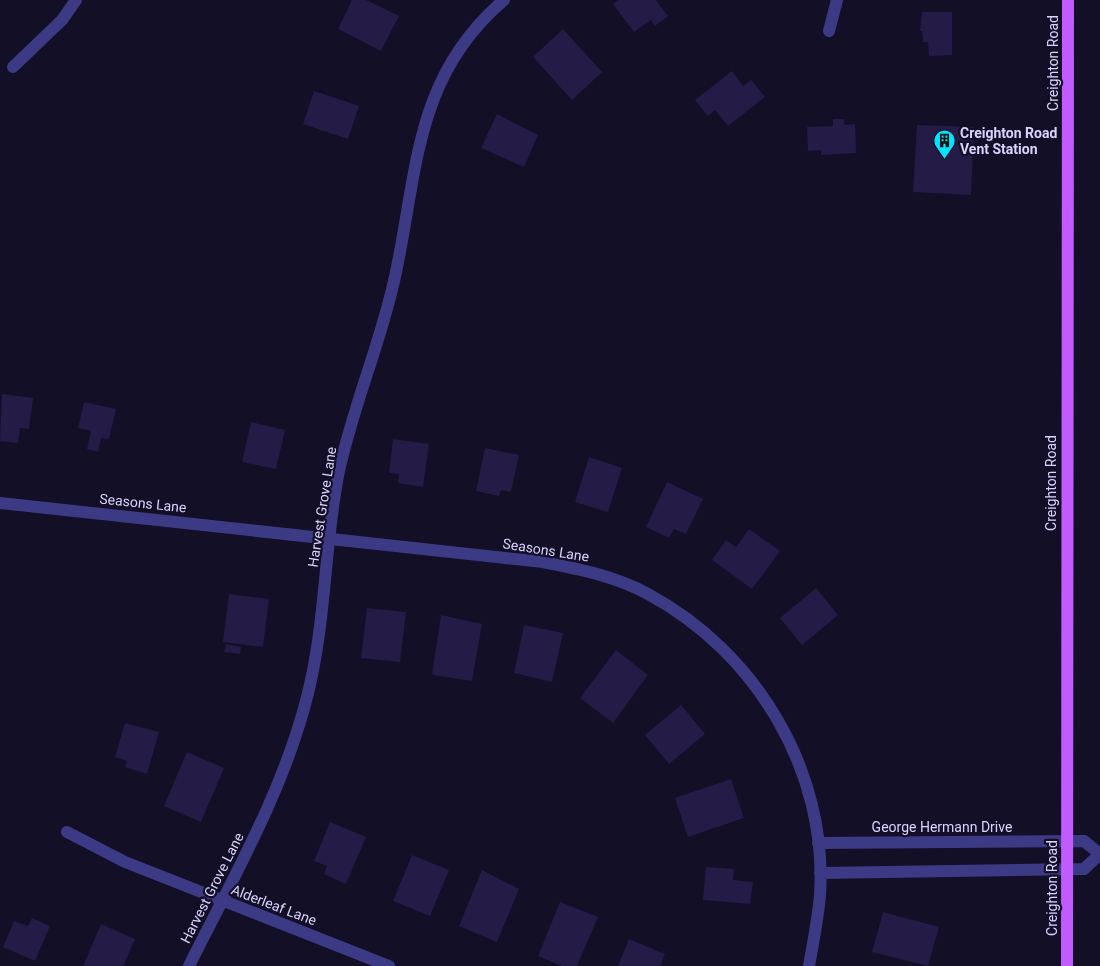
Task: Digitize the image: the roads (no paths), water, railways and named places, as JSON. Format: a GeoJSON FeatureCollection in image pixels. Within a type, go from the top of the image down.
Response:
{"type":"FeatureCollection","features":[{"type":"Feature","properties":{"kind":"main road","name":"Creighton Road"},"geometry":{"type":"LineString","coordinates":[[1067,966],[1068,0]]}},
{"type":"Feature","properties":{"kind":"street"},"geometry":{"type":"LineString","coordinates":[[13,67],[62,20],[76,0]]}},
{"type":"Feature","properties":{"kind":"street","name":"Harvest Grove Lane"},"geometry":{"type":"LineString","coordinates":[[189,966],[258,830],[294,743],[317,650],[338,478],[351,424],[396,272],[422,130],[434,97],[451,64],[470,36],[504,0]]}},
{"type":"Feature","properties":{"kind":"street"},"geometry":{"type":"LineString","coordinates":[[829,31],[837,0]]}},
{"type":"Feature","properties":{"kind":"street","name":"Seasons Lane"},"geometry":{"type":"LineString","coordinates":[[0,503],[543,562],[611,578],[647,593],[678,612],[710,637],[740,666],[766,699],[788,736],[816,821],[818,843],[820,873],[815,934],[808,966]]}},
{"type":"Feature","properties":{"kind":"street","name":"Alderleaf Lane"},"geometry":{"type":"LineString","coordinates":[[67,832],[125,862],[222,902],[389,966]]}},
{"type":"Feature","properties":{"kind":"street","name":"George Hermann Drive"},"geometry":{"type":"LineString","coordinates":[[818,843],[1084,841],[1100,854]]}},
{"type":"Feature","properties":{"kind":"street"},"geometry":{"type":"LineString","coordinates":[[820,873],[1084,869],[1100,854]]}},
{"type":"Feature","properties":{"kind":"place","name":"Creighton Road Vent Station"},"geometry":{"type":"Point","coordinates":[944,160]}}]}
